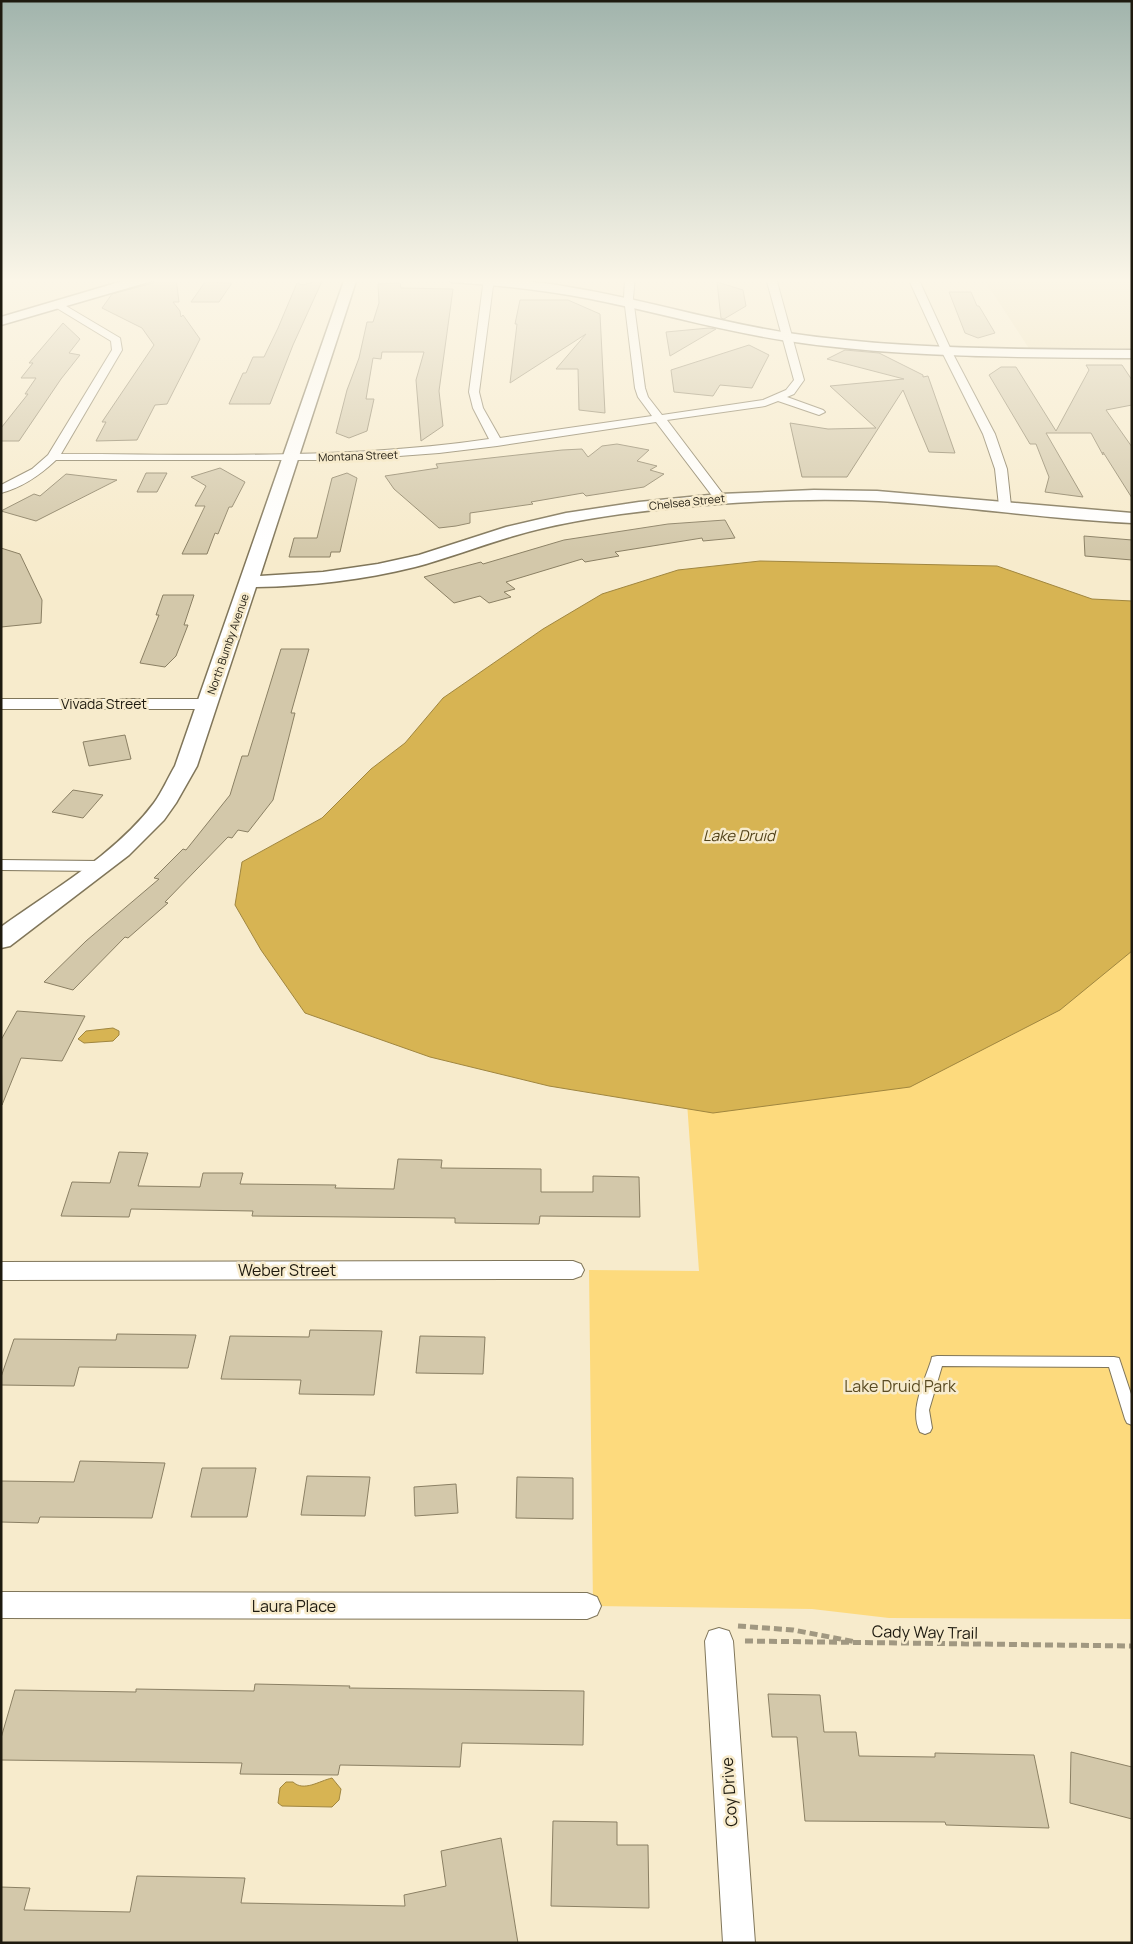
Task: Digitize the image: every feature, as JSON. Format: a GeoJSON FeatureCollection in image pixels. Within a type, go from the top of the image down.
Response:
{"type":"FeatureCollection","features":[{"type":"Feature","properties":{"kind":"street"},"geometry":{"type":"LineString","coordinates":[[1,489],[17,483],[36,472],[53,457],[106,369]]}},
{"type":"Feature","properties":{"kind":"street","name":"North Bumby Avenue"},"geometry":{"type":"LineString","coordinates":[[1,940],[133,839],[157,814],[173,791],[186,766],[320,369]]}},
{"type":"Feature","properties":{"kind":"street"},"geometry":{"type":"LineString","coordinates":[[477,369],[474,392],[478,408],[497,443]]}},
{"type":"Feature","properties":{"kind":"street"},"geometry":{"type":"LineString","coordinates":[[638,369],[642,397],[720,498]]}},
{"type":"Feature","properties":{"kind":"street"},"geometry":{"type":"LineString","coordinates":[[660,420],[766,403],[790,392],[799,380],[796,369]]}},
{"type":"Feature","properties":{"kind":"street"},"geometry":{"type":"LineString","coordinates":[[956,369],[989,434],[1002,469],[1005,506]]}},
{"type":"Feature","properties":{"kind":"street"},"geometry":{"type":"LineString","coordinates":[[778,398],[819,412]]}},
{"type":"Feature","properties":{"kind":"street","name":"Montana Street"},"geometry":{"type":"LineString","coordinates":[[53,457],[290,458],[393,455],[497,443],[660,420]]}},
{"type":"Feature","properties":{"kind":"street","name":"Chelsea Street"},"geometry":{"type":"LineString","coordinates":[[249,582],[363,573],[399,566],[515,530],[566,519],[658,504],[720,498],[816,494],[906,498],[1132,518]]}},
{"type":"Feature","properties":{"kind":"street","name":"Vivada Street"},"geometry":{"type":"LineString","coordinates":[[1,704],[207,704]]}},
{"type":"Feature","properties":{"kind":"street"},"geometry":{"type":"LineString","coordinates":[[1,865],[100,866]]}},
{"type":"Feature","properties":{"kind":"street","name":"Weber Street"},"geometry":{"type":"LineString","coordinates":[[1,1271],[573,1270]]}},
{"type":"Feature","properties":{"kind":"street","name":"Laura Place"},"geometry":{"type":"LineString","coordinates":[[1,1605],[586,1606]]}},
{"type":"Feature","properties":{"kind":"street","name":"Coy Drive"},"geometry":{"type":"LineString","coordinates":[[728,1633],[739,1943]]}},
{"type":"Feature","properties":{"kind":"lane"},"geometry":{"type":"LineString","coordinates":[[925,1428],[922,1410],[937,1361],[1114,1362],[1132,1419]]}},
{"type":"Feature","properties":{"kind":"path"},"geometry":{"type":"LineString","coordinates":[[728,1633],[793,1630],[869,1644]]}},
{"type":"Feature","properties":{"kind":"path","name":"Cady Way Trail"},"geometry":{"type":"LineString","coordinates":[[728,1633],[869,1644],[1132,1646]]}},
{"type":"Feature","properties":{"kind":"green space","name":"Lake Druid Park"},"geometry":{"type":"Polygon","coordinates":[[[672,892],[1132,895],[1132,1619],[889,1618],[812,1609],[593,1606],[589,1270],[699,1271],[672,892]]]}},
{"type":"Feature","properties":{"kind":"water","name":"Lake Druid"},"geometry":{"type":"Polygon","coordinates":[[[760,561],[997,566],[1092,599],[1132,601],[1132,951],[1060,1010],[910,1087],[713,1113],[549,1086],[430,1057],[305,1013],[261,950],[235,905],[242,862],[322,818],[371,769],[405,743],[443,698],[543,629],[602,594],[678,570],[760,561]]]}},
{"type":"Feature","properties":{"kind":"water"},"geometry":{"type":"Polygon","coordinates":[[[113,1028],[119,1031],[119,1035],[113,1041],[84,1043],[78,1039],[86,1031],[113,1028]]]}},
{"type":"Feature","properties":{"kind":"water"},"geometry":{"type":"Polygon","coordinates":[[[332,1778],[341,1789],[339,1800],[332,1807],[282,1806],[278,1803],[280,1788],[286,1782],[307,1786],[332,1778]]]}},
{"type":"Feature","properties":{"kind":"building"},"geometry":{"type":"Polygon","coordinates":[[[28,369],[69,369],[19,441],[1,441],[1,428],[28,394],[25,394],[36,378],[21,378],[28,369]]]}},
{"type":"Feature","properties":{"kind":"building"},"geometry":{"type":"Polygon","coordinates":[[[138,369],[185,369],[167,404],[155,405],[137,440],[96,441],[106,422],[102,422],[138,369]]]}},
{"type":"Feature","properties":{"kind":"building"},"geometry":{"type":"Polygon","coordinates":[[[248,369],[284,369],[270,404],[229,404],[243,373],[246,373],[248,369]]]}},
{"type":"Feature","properties":{"kind":"building"},"geometry":{"type":"Polygon","coordinates":[[[355,369],[371,369],[366,399],[374,399],[367,431],[349,438],[336,433],[347,390],[355,369]]]}},
{"type":"Feature","properties":{"kind":"building"},"geometry":{"type":"Polygon","coordinates":[[[419,369],[442,369],[439,391],[443,426],[421,441],[416,380],[419,369]]]}},
{"type":"Feature","properties":{"kind":"building"},"geometry":{"type":"Polygon","coordinates":[[[512,369],[532,369],[510,383],[512,369]]]}},
{"type":"Feature","properties":{"kind":"building"},"geometry":{"type":"Polygon","coordinates":[[[556,369],[603,369],[605,413],[579,410],[578,369],[556,369]]]}},
{"type":"Feature","properties":{"kind":"building"},"geometry":{"type":"Polygon","coordinates":[[[762,369],[752,388],[720,385],[713,396],[674,392],[671,370],[762,369]]]}},
{"type":"Feature","properties":{"kind":"building"},"geometry":{"type":"Polygon","coordinates":[[[864,369],[910,369],[923,375],[923,377],[928,376],[955,453],[929,452],[903,390],[847,477],[802,477],[790,423],[828,429],[876,428],[830,386],[904,379],[864,369]]]}},
{"type":"Feature","properties":{"kind":"building"},"geometry":{"type":"Polygon","coordinates":[[[998,369],[1017,369],[1056,431],[1089,370],[1124,369],[1132,380],[1132,405],[1106,410],[1132,447],[1132,498],[1103,452],[1103,455],[1091,433],[1046,433],[1083,497],[1045,492],[1049,477],[1036,444],[1030,444],[989,375],[998,369]]]}},
{"type":"Feature","properties":{"kind":"building"},"geometry":{"type":"Polygon","coordinates":[[[617,444],[649,450],[637,461],[657,466],[650,470],[664,474],[644,487],[586,496],[583,493],[531,502],[533,504],[470,513],[470,523],[456,526],[439,528],[394,489],[385,476],[438,468],[436,464],[562,450],[582,449],[588,457],[602,446],[617,444]]]}},
{"type":"Feature","properties":{"kind":"building"},"geometry":{"type":"Polygon","coordinates":[[[220,468],[245,482],[232,507],[229,507],[218,534],[215,533],[207,554],[182,554],[205,506],[195,506],[206,486],[191,477],[220,468]]]}},
{"type":"Feature","properties":{"kind":"building"},"geometry":{"type":"Polygon","coordinates":[[[146,473],[167,473],[157,492],[137,492],[146,473]]]}},
{"type":"Feature","properties":{"kind":"building"},"geometry":{"type":"Polygon","coordinates":[[[347,473],[357,478],[340,552],[331,552],[330,557],[289,557],[294,538],[317,538],[332,478],[347,473]]]}},
{"type":"Feature","properties":{"kind":"building"},"geometry":{"type":"Polygon","coordinates":[[[66,474],[117,480],[36,521],[1,511],[34,494],[40,496],[66,474]]]}},
{"type":"Feature","properties":{"kind":"building"},"geometry":{"type":"Polygon","coordinates":[[[725,520],[735,538],[703,541],[702,538],[615,552],[619,556],[585,562],[582,559],[506,582],[515,589],[504,592],[511,597],[489,603],[480,596],[454,603],[424,577],[481,562],[483,564],[564,540],[668,524],[725,520]]]}},
{"type":"Feature","properties":{"kind":"building"},"geometry":{"type":"Polygon","coordinates":[[[1084,536],[1132,540],[1132,560],[1085,556],[1084,536]]]}},
{"type":"Feature","properties":{"kind":"building"},"geometry":{"type":"Polygon","coordinates":[[[1,548],[20,554],[42,600],[41,623],[1,627],[1,548]]]}},
{"type":"Feature","properties":{"kind":"building"},"geometry":{"type":"Polygon","coordinates":[[[163,595],[194,595],[184,625],[188,625],[176,656],[165,667],[140,663],[159,615],[156,615],[163,595]]]}},
{"type":"Feature","properties":{"kind":"building"},"geometry":{"type":"Polygon","coordinates":[[[281,649],[309,649],[291,713],[295,713],[273,800],[248,832],[238,830],[232,838],[228,837],[165,902],[168,903],[128,938],[125,937],[73,990],[44,982],[86,941],[159,879],[154,878],[183,849],[186,850],[230,795],[242,756],[248,756],[281,649]]]}},
{"type":"Feature","properties":{"kind":"building"},"geometry":{"type":"Polygon","coordinates":[[[125,735],[131,759],[89,766],[83,742],[125,735]]]}},
{"type":"Feature","properties":{"kind":"building"},"geometry":{"type":"Polygon","coordinates":[[[73,790],[103,795],[83,818],[52,812],[73,790]]]}},
{"type":"Feature","properties":{"kind":"building"},"geometry":{"type":"Polygon","coordinates":[[[17,1011],[85,1016],[62,1061],[21,1058],[2,1105],[1,1040],[17,1011]]]}},
{"type":"Feature","properties":{"kind":"building"},"geometry":{"type":"Polygon","coordinates":[[[119,1152],[148,1153],[138,1186],[200,1187],[203,1173],[243,1173],[240,1184],[336,1185],[335,1188],[394,1189],[398,1159],[442,1160],[441,1168],[541,1169],[541,1192],[593,1192],[593,1176],[639,1177],[640,1217],[540,1216],[539,1224],[455,1223],[455,1218],[252,1216],[253,1211],[131,1209],[129,1217],[61,1216],[72,1182],[110,1183],[119,1152]]]}},
{"type":"Feature","properties":{"kind":"building"},"geometry":{"type":"Polygon","coordinates":[[[310,1330],[382,1331],[374,1395],[299,1394],[301,1380],[221,1379],[230,1336],[309,1337],[310,1330]]]}},
{"type":"Feature","properties":{"kind":"building"},"geometry":{"type":"Polygon","coordinates":[[[117,1334],[196,1335],[188,1368],[79,1367],[74,1386],[1,1385],[1,1377],[14,1339],[116,1340],[117,1334]]]}},
{"type":"Feature","properties":{"kind":"building"},"geometry":{"type":"Polygon","coordinates":[[[420,1336],[485,1337],[483,1374],[416,1373],[420,1336]]]}},
{"type":"Feature","properties":{"kind":"building"},"geometry":{"type":"Polygon","coordinates":[[[80,1461],[165,1463],[152,1518],[40,1517],[38,1523],[1,1522],[1,1481],[74,1482],[80,1461]]]}},
{"type":"Feature","properties":{"kind":"building"},"geometry":{"type":"Polygon","coordinates":[[[202,1468],[256,1468],[247,1517],[191,1517],[202,1468]]]}},
{"type":"Feature","properties":{"kind":"building"},"geometry":{"type":"Polygon","coordinates":[[[307,1476],[370,1477],[365,1516],[301,1515],[307,1476]]]}},
{"type":"Feature","properties":{"kind":"building"},"geometry":{"type":"Polygon","coordinates":[[[517,1477],[573,1478],[573,1519],[516,1518],[517,1477]]]}},
{"type":"Feature","properties":{"kind":"building"},"geometry":{"type":"Polygon","coordinates":[[[456,1484],[458,1513],[415,1516],[414,1487],[456,1484]]]}},
{"type":"Feature","properties":{"kind":"building"},"geometry":{"type":"Polygon","coordinates":[[[255,1684],[350,1686],[349,1688],[584,1691],[583,1745],[462,1743],[460,1767],[340,1765],[338,1775],[240,1774],[242,1763],[1,1760],[1,1738],[15,1690],[136,1692],[136,1689],[254,1691],[255,1684]]]}},
{"type":"Feature","properties":{"kind":"building"},"geometry":{"type":"Polygon","coordinates":[[[768,1694],[820,1695],[824,1732],[856,1732],[859,1756],[935,1757],[935,1753],[1034,1755],[1049,1828],[946,1825],[945,1822],[805,1821],[797,1737],[772,1737],[768,1694]]]}},
{"type":"Feature","properties":{"kind":"building"},"geometry":{"type":"Polygon","coordinates":[[[1071,1752],[1132,1767],[1132,1819],[1070,1803],[1071,1752]]]}},
{"type":"Feature","properties":{"kind":"building"},"geometry":{"type":"Polygon","coordinates":[[[553,1821],[617,1822],[617,1845],[648,1845],[649,1908],[551,1906],[553,1821]]]}},
{"type":"Feature","properties":{"kind":"building"},"geometry":{"type":"Polygon","coordinates":[[[501,1838],[518,1943],[1,1943],[1,1887],[30,1888],[24,1910],[130,1912],[137,1876],[245,1878],[241,1903],[405,1906],[404,1895],[446,1886],[441,1851],[501,1838]]]}}]}
